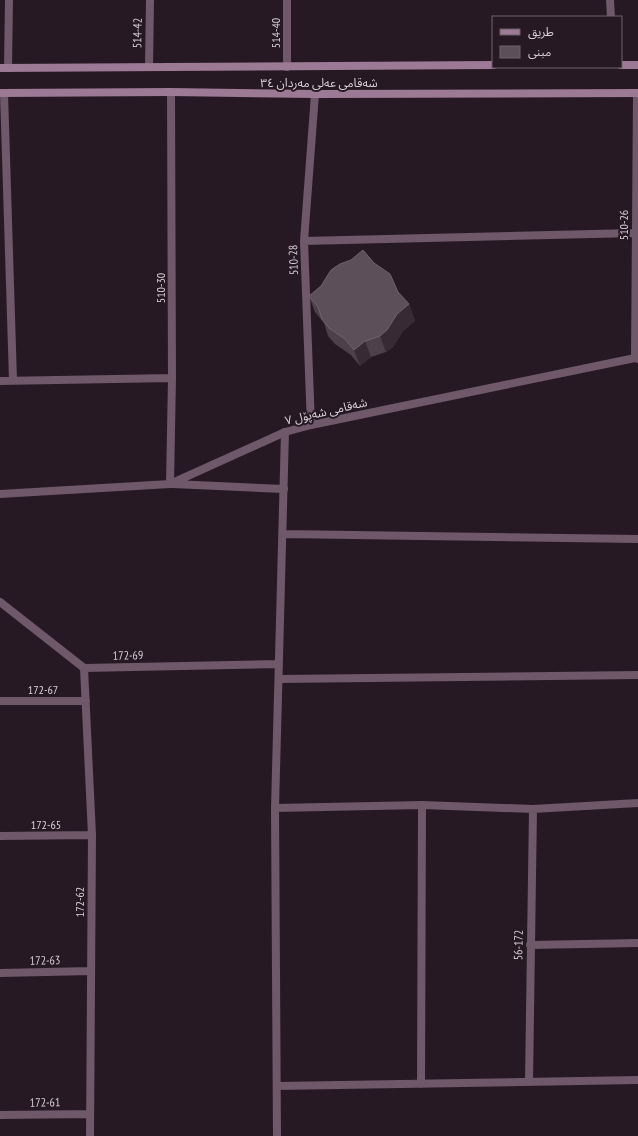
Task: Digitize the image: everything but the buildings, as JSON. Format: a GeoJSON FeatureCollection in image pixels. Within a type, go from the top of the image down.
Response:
{"type":"FeatureCollection","features":[{"type":"Feature","properties":{"kind":"main road","name":"شەقامی عەلی مەردان ٣٤"},"geometry":{"type":"LineString","coordinates":[[4,68],[492,65]]}},
{"type":"Feature","properties":{"kind":"main road"},"geometry":{"type":"LineString","coordinates":[[622,65],[638,65]]}},
{"type":"Feature","properties":{"kind":"main road","name":"شەقامی عەلی مەردان ٣٤"},"geometry":{"type":"LineString","coordinates":[[2,93],[637,93]]}},
{"type":"Feature","properties":{"kind":"street"},"geometry":{"type":"LineString","coordinates":[[4,68],[9,0]]}},
{"type":"Feature","properties":{"kind":"street","name":"514-42"},"geometry":{"type":"LineString","coordinates":[[149,67],[150,0]]}},
{"type":"Feature","properties":{"kind":"street","name":"514-40"},"geometry":{"type":"LineString","coordinates":[[287,0],[287,66]]}},
{"type":"Feature","properties":{"kind":"street"},"geometry":{"type":"LineString","coordinates":[[610,0],[611,16]]}},
{"type":"Feature","properties":{"kind":"street","name":"510-30"},"geometry":{"type":"LineString","coordinates":[[170,484],[172,378],[171,92]]}},
{"type":"Feature","properties":{"kind":"street"},"geometry":{"type":"LineString","coordinates":[[2,93],[12,380]]}},
{"type":"Feature","properties":{"kind":"street","name":"510-26"},"geometry":{"type":"LineString","coordinates":[[637,93],[635,234],[637,358]]}},
{"type":"Feature","properties":{"kind":"street","name":"510-28"},"geometry":{"type":"LineString","coordinates":[[311,425],[304,241],[316,94]]}},
{"type":"Feature","properties":{"kind":"street"},"geometry":{"type":"LineString","coordinates":[[304,241],[635,234]]}},
{"type":"Feature","properties":{"kind":"street","name":"شەقامی شەپۆل ٧"},"geometry":{"type":"LineString","coordinates":[[0,494],[170,484],[286,432],[311,425],[637,358]]}},
{"type":"Feature","properties":{"kind":"street"},"geometry":{"type":"LineString","coordinates":[[0,381],[172,378]]}},
{"type":"Feature","properties":{"kind":"street"},"geometry":{"type":"LineString","coordinates":[[276,1136],[275,808],[286,432]]}},
{"type":"Feature","properties":{"kind":"street"},"geometry":{"type":"LineString","coordinates":[[170,484],[284,489]]}},
{"type":"Feature","properties":{"kind":"street"},"geometry":{"type":"LineString","coordinates":[[283,534],[638,539]]}},
{"type":"Feature","properties":{"kind":"street"},"geometry":{"type":"LineString","coordinates":[[0,602],[84,668]]}},
{"type":"Feature","properties":{"kind":"street","name":"172-69"},"geometry":{"type":"LineString","coordinates":[[84,668],[279,664]]}},
{"type":"Feature","properties":{"kind":"street","name":"172-62"},"geometry":{"type":"LineString","coordinates":[[84,668],[92,835],[90,1136]]}},
{"type":"Feature","properties":{"kind":"street"},"geometry":{"type":"LineString","coordinates":[[279,679],[638,675]]}},
{"type":"Feature","properties":{"kind":"street","name":"172-67"},"geometry":{"type":"LineString","coordinates":[[0,701],[86,701]]}},
{"type":"Feature","properties":{"kind":"street"},"geometry":{"type":"LineString","coordinates":[[275,808],[422,806],[533,809],[638,803]]}},
{"type":"Feature","properties":{"kind":"street"},"geometry":{"type":"LineString","coordinates":[[421,1084],[422,806]]}},
{"type":"Feature","properties":{"kind":"street","name":"56-172"},"geometry":{"type":"LineString","coordinates":[[529,1082],[533,809]]}},
{"type":"Feature","properties":{"kind":"street","name":"172-65"},"geometry":{"type":"LineString","coordinates":[[0,836],[92,835]]}},
{"type":"Feature","properties":{"kind":"street"},"geometry":{"type":"LineString","coordinates":[[530,945],[638,943]]}},
{"type":"Feature","properties":{"kind":"street","name":"172-63"},"geometry":{"type":"LineString","coordinates":[[0,973],[91,971]]}},
{"type":"Feature","properties":{"kind":"street"},"geometry":{"type":"LineString","coordinates":[[277,1086],[638,1080]]}},
{"type":"Feature","properties":{"kind":"street","name":"172-61"},"geometry":{"type":"LineString","coordinates":[[0,1115],[90,1114]]}}]}
